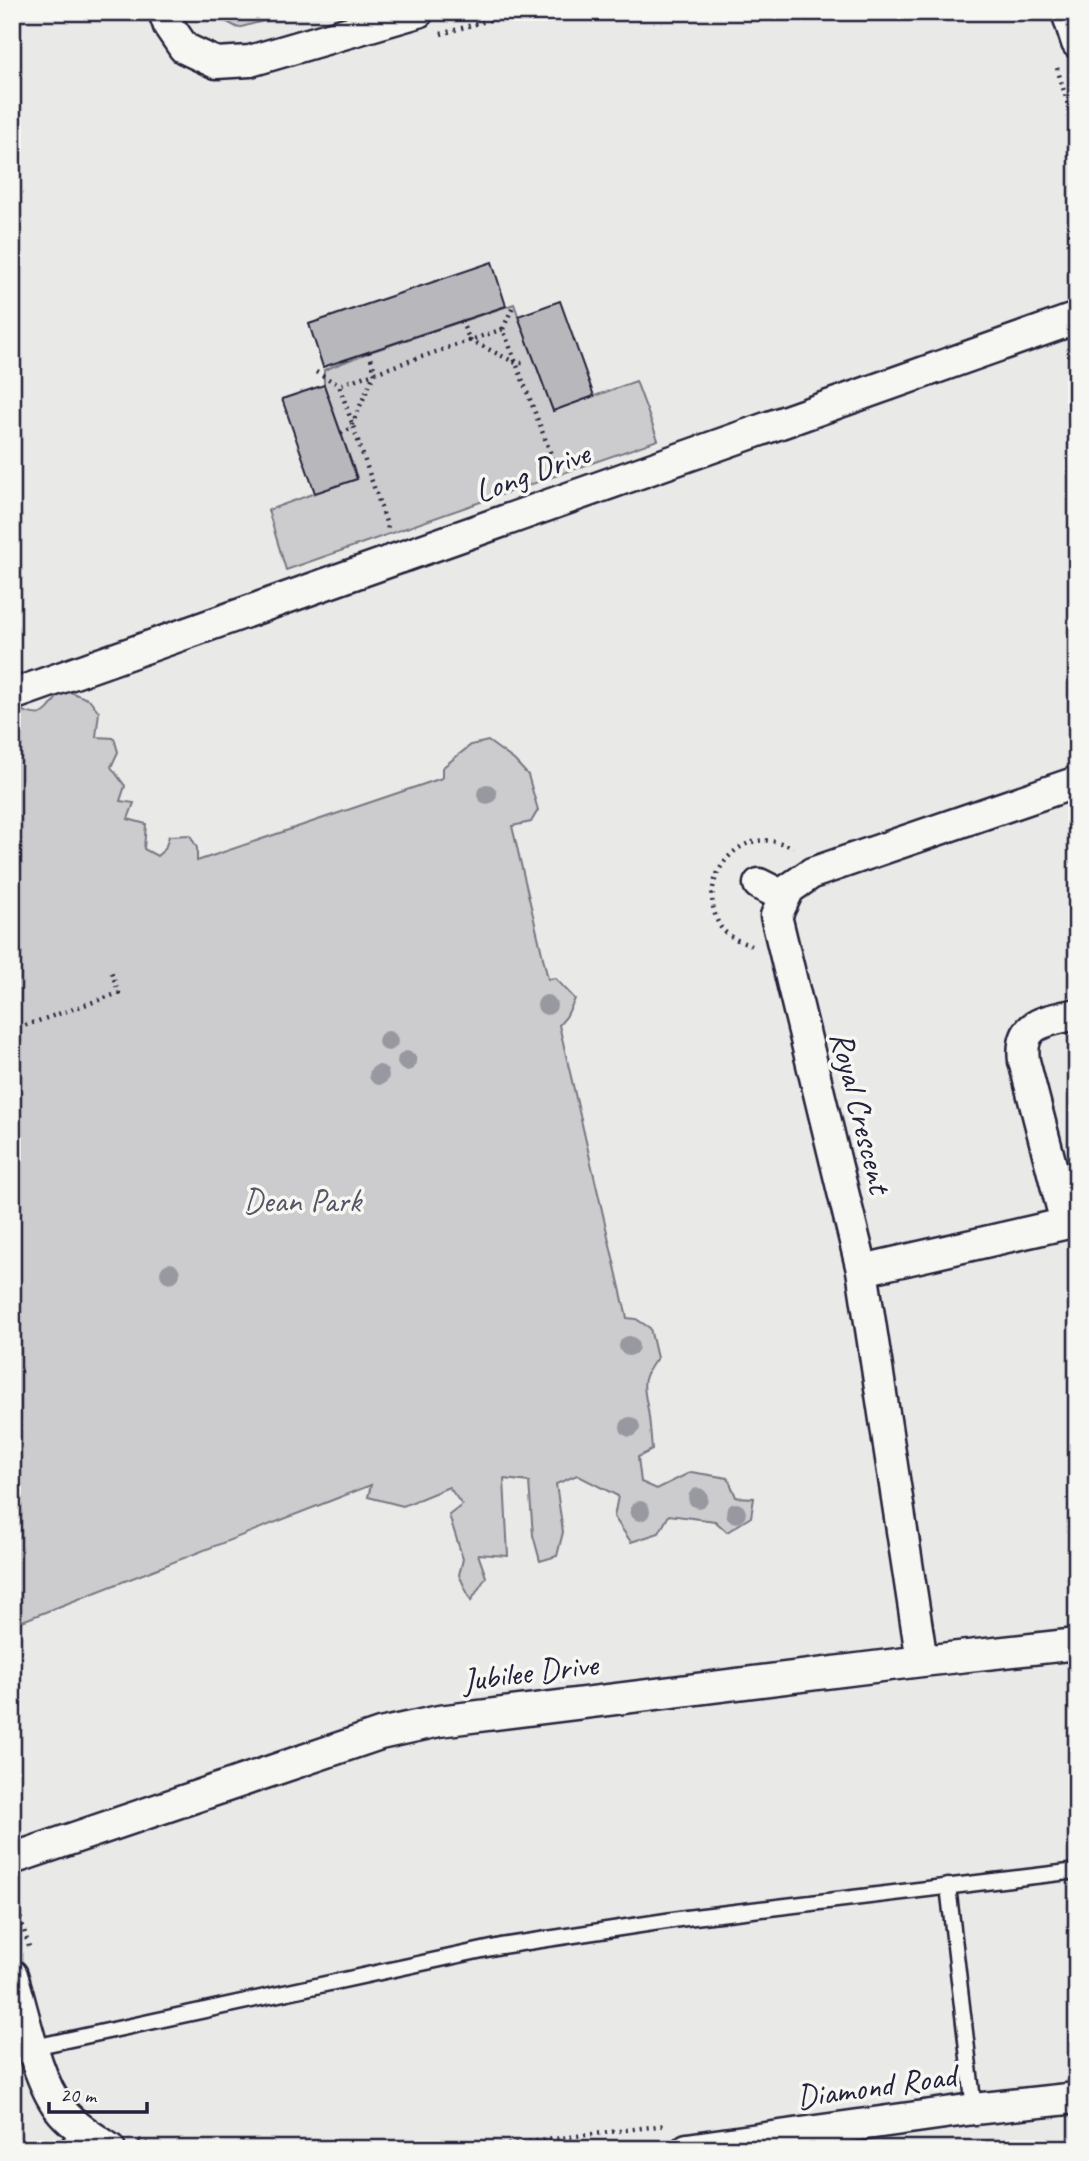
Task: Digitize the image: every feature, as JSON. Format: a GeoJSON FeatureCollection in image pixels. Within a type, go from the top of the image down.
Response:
{"type":"FeatureCollection","features":[{"type":"Feature","properties":{"kind":"street"},"geometry":{"type":"LineString","coordinates":[[164,12],[169,26],[184,48],[216,63],[250,61],[418,12]]}},
{"type":"Feature","properties":{"kind":"street"},"geometry":{"type":"LineString","coordinates":[[1066,52],[1067,12]]}},
{"type":"Feature","properties":{"kind":"street","name":"Long Drive"},"geometry":{"type":"LineString","coordinates":[[12,695],[1077,318]]}},
{"type":"Feature","properties":{"kind":"street","name":"Royal Crescent"},"geometry":{"type":"LineString","coordinates":[[922,1661],[862,1270],[782,947],[772,890],[789,889],[812,873],[1077,782]]}},
{"type":"Feature","properties":{"kind":"street"},"geometry":{"type":"LineString","coordinates":[[862,1270],[1071,1222],[1024,1061],[1022,1045],[1027,1032],[1038,1024],[1077,1014]]}},
{"type":"Feature","properties":{"kind":"street","name":"Jubilee Drive"},"geometry":{"type":"LineString","coordinates":[[12,1859],[392,1731],[439,1721],[1077,1644]]}},
{"type":"Feature","properties":{"kind":"street"},"geometry":{"type":"LineString","coordinates":[[12,1975],[43,2078],[73,2139],[110,2149]]}},
{"type":"Feature","properties":{"kind":"street","name":"Diamond Road"},"geometry":{"type":"LineString","coordinates":[[687,2149],[790,2143],[974,2109],[1077,2098]]}},
{"type":"Feature","properties":{"kind":"lane"},"geometry":{"type":"LineString","coordinates":[[34,2047],[501,1946],[686,1918],[1077,1871]]}},
{"type":"Feature","properties":{"kind":"lane"},"geometry":{"type":"LineString","coordinates":[[948,1886],[974,2109]]}},
{"type":"Feature","properties":{"kind":"path"},"geometry":{"type":"LineString","coordinates":[[1066,52],[1077,134]]}},
{"type":"Feature","properties":{"kind":"path"},"geometry":{"type":"LineString","coordinates":[[514,304],[503,329],[559,474]]}},
{"type":"Feature","properties":{"kind":"path"},"geometry":{"type":"LineString","coordinates":[[461,321],[470,340],[516,363],[527,363]]}},
{"type":"Feature","properties":{"kind":"path"},"geometry":{"type":"LineString","coordinates":[[338,385],[503,329]]}},
{"type":"Feature","properties":{"kind":"path"},"geometry":{"type":"LineString","coordinates":[[341,433],[350,429],[375,372],[369,352]]}},
{"type":"Feature","properties":{"kind":"path"},"geometry":{"type":"LineString","coordinates":[[316,372],[338,385],[390,533]]}},
{"type":"Feature","properties":{"kind":"path"},"geometry":{"type":"LineString","coordinates":[[12,1030],[119,993],[110,968]]}},
{"type":"Feature","properties":{"kind":"green space"},"geometry":{"type":"Polygon","coordinates":[[[209,12],[296,12],[238,28],[209,12]]]}},
{"type":"Feature","properties":{"kind":"green space"},"geometry":{"type":"Polygon","coordinates":[[[514,304],[553,411],[636,381],[658,440],[286,570],[268,510],[357,478],[324,385],[324,370],[514,304]]]}},
{"type":"Feature","properties":{"kind":"green space","name":"Dean Park"},"geometry":{"type":"Polygon","coordinates":[[[63,689],[90,700],[99,712],[96,737],[114,738],[118,752],[111,767],[125,786],[120,801],[134,803],[128,819],[146,824],[144,849],[157,856],[165,849],[169,836],[190,835],[197,848],[197,861],[442,778],[442,768],[471,745],[488,741],[514,760],[528,775],[538,810],[531,822],[512,826],[548,979],[555,978],[575,999],[559,1025],[627,1318],[636,1319],[650,1328],[657,1358],[644,1383],[652,1450],[638,1457],[641,1482],[657,1489],[691,1472],[728,1478],[736,1497],[754,1498],[751,1517],[727,1532],[715,1521],[669,1515],[659,1533],[631,1542],[614,1517],[618,1496],[577,1475],[556,1484],[563,1532],[557,1556],[540,1561],[533,1535],[529,1482],[504,1479],[508,1556],[478,1554],[486,1577],[471,1601],[459,1575],[463,1559],[449,1515],[462,1505],[449,1487],[403,1506],[368,1497],[371,1485],[12,1625],[12,707],[31,714],[42,713],[63,689]]]}},
{"type":"Feature","properties":{"kind":"building"},"geometry":{"type":"Polygon","coordinates":[[[492,262],[506,306],[323,367],[309,324],[492,262]]]}},
{"type":"Feature","properties":{"kind":"building"},"geometry":{"type":"Polygon","coordinates":[[[560,301],[594,396],[553,411],[518,316],[560,301]]]}},
{"type":"Feature","properties":{"kind":"building"},"geometry":{"type":"Polygon","coordinates":[[[324,385],[357,479],[315,493],[282,399],[324,385]]]}}]}
